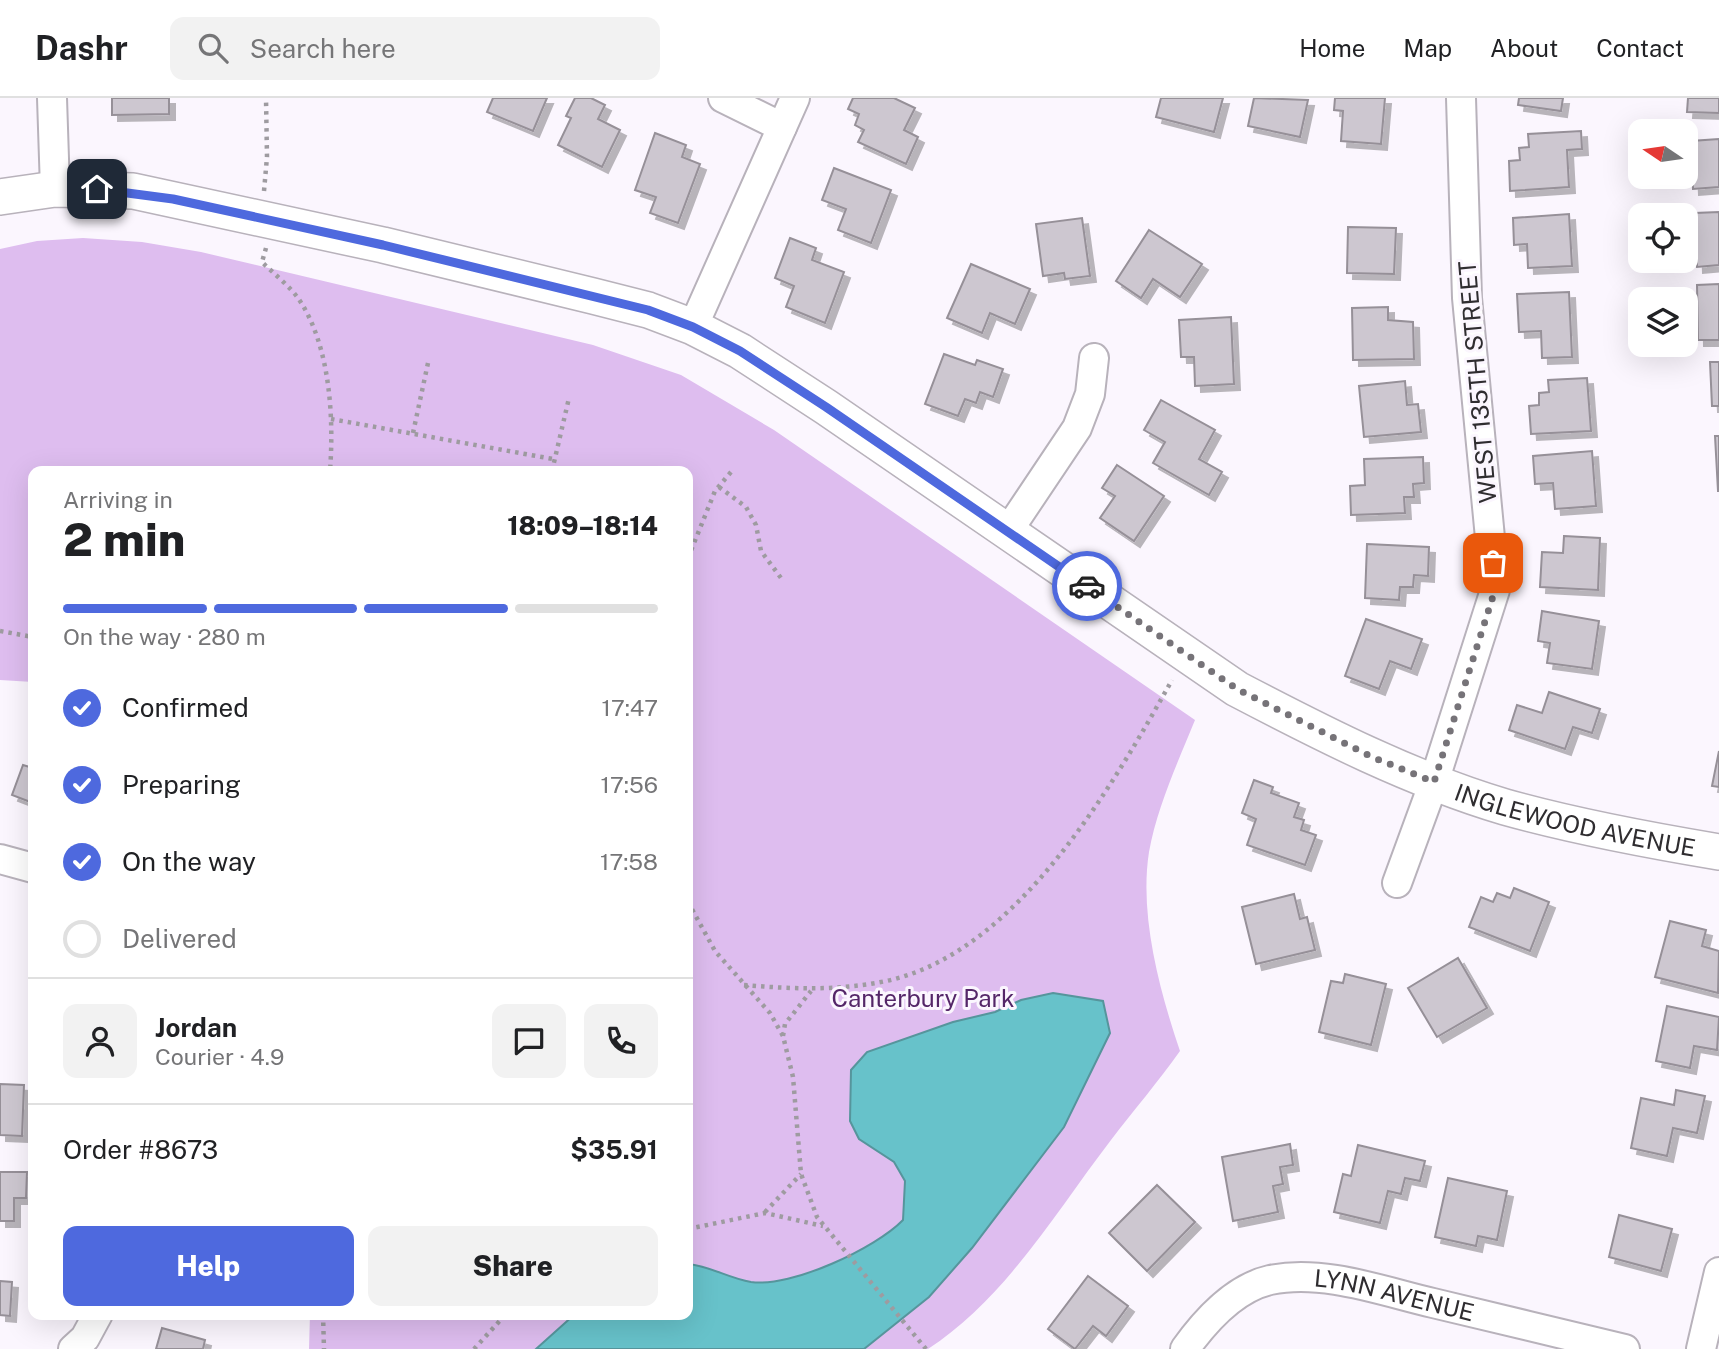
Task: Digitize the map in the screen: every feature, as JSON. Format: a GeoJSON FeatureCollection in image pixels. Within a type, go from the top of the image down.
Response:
{"type":"FeatureCollection","features":[{"type":"Feature","properties":{"kind":"street"},"geometry":{"type":"LineString","coordinates":[[52,98],[55,189]]}},
{"type":"Feature","properties":{"kind":"street"},"geometry":{"type":"LineString","coordinates":[[723,98],[782,127]]}},
{"type":"Feature","properties":{"kind":"street"},"geometry":{"type":"LineString","coordinates":[[693,327],[795,98]]}},
{"type":"Feature","properties":{"kind":"street","name":"WEST 135TH STREET"},"geometry":{"type":"LineString","coordinates":[[1434,782],[1495,590],[1467,298],[1461,98]]}},
{"type":"Feature","properties":{"kind":"street","name":"INGLEWOOD AVENUE"},"geometry":{"type":"LineString","coordinates":[[0,197],[55,189],[133,191],[270,220],[593,296],[648,310],[693,327],[740,351],[826,407],[1237,689],[1295,720],[1372,757],[1503,806],[1584,828],[1719,852]]}},
{"type":"Feature","properties":{"kind":"street"},"geometry":{"type":"LineString","coordinates":[[1008,531],[1077,428],[1090,394],[1094,358]]}},
{"type":"Feature","properties":{"kind":"street","name":"INGLEWOOD AVENUE"},"geometry":{"type":"LineString","coordinates":[[1397,883],[1434,782]]}},
{"type":"Feature","properties":{"kind":"street"},"geometry":{"type":"LineString","coordinates":[[0,859],[28,867]]}},
{"type":"Feature","properties":{"kind":"street"},"geometry":{"type":"LineString","coordinates":[[1701,1349],[1719,1272]]}},
{"type":"Feature","properties":{"kind":"street","name":"LYNN AVENUE"},"geometry":{"type":"LineString","coordinates":[[1185,1349],[1203,1324],[1238,1295],[1269,1280],[1311,1277],[1358,1285],[1625,1349]]}},
{"type":"Feature","properties":{"kind":"path"},"geometry":{"type":"LineString","coordinates":[[267,98],[267,157],[263,190],[270,220],[262,262],[300,301],[324,357],[331,419],[330,466]]}},
{"type":"Feature","properties":{"kind":"path"},"geometry":{"type":"LineString","coordinates":[[413,433],[428,363]]}},
{"type":"Feature","properties":{"kind":"path"},"geometry":{"type":"LineString","coordinates":[[552,466],[569,398]]}},
{"type":"Feature","properties":{"kind":"path"},"geometry":{"type":"LineString","coordinates":[[331,419],[553,459]]}},
{"type":"Feature","properties":{"kind":"path"},"geometry":{"type":"LineString","coordinates":[[693,547],[719,487],[732,472]]}},
{"type":"Feature","properties":{"kind":"path"},"geometry":{"type":"LineString","coordinates":[[719,487],[746,507],[756,525],[761,551],[781,578]]}},
{"type":"Feature","properties":{"kind":"path"},"geometry":{"type":"LineString","coordinates":[[0,631],[28,636]]}},
{"type":"Feature","properties":{"kind":"path"},"geometry":{"type":"LineString","coordinates":[[744,985],[812,990],[888,981],[920,969],[975,940],[1027,894],[1087,817],[1172,680],[1191,657]]}},
{"type":"Feature","properties":{"kind":"path"},"geometry":{"type":"LineString","coordinates":[[693,911],[715,951],[770,1013],[783,1036],[793,1077],[801,1174],[812,1205],[839,1246],[926,1349]]}},
{"type":"Feature","properties":{"kind":"path"},"geometry":{"type":"LineString","coordinates":[[783,1036],[785,1024],[812,990]]}},
{"type":"Feature","properties":{"kind":"path"},"geometry":{"type":"LineString","coordinates":[[765,1213],[801,1174]]}},
{"type":"Feature","properties":{"kind":"path"},"geometry":{"type":"LineString","coordinates":[[693,1228],[765,1213],[824,1226]]}},
{"type":"Feature","properties":{"kind":"path"},"geometry":{"type":"LineString","coordinates":[[323,1320],[324,1349]]}},
{"type":"Feature","properties":{"kind":"path"},"geometry":{"type":"LineString","coordinates":[[474,1349],[501,1320]]}},
{"type":"Feature","properties":{"kind":"green space","name":"Canterbury Park"},"geometry":{"type":"Polygon","coordinates":[[[83,238],[142,242],[201,252],[593,345],[681,375],[774,430],[1195,720],[1157,818],[1149,852],[1147,877],[1153,953],[1180,1051],[1028,1253],[982,1305],[956,1328],[928,1349],[309,1349],[310,1320],[693,1320],[693,466],[28,466],[28,682],[0,680],[0,249],[37,241],[83,238]]]}},
{"type":"Feature","properties":{"kind":"water"},"geometry":{"type":"Polygon","coordinates":[[[1053,993],[1103,1001],[1110,1033],[1064,1127],[972,1248],[929,1297],[864,1349],[536,1349],[568,1320],[693,1320],[693,1265],[751,1282],[788,1279],[854,1254],[890,1231],[903,1220],[905,1181],[894,1162],[859,1139],[850,1121],[851,1070],[867,1052],[953,1022],[995,1012],[1021,1000],[1053,993]]]}},
{"type":"Feature","properties":{"kind":"building"},"geometry":{"type":"Polygon","coordinates":[[[112,98],[169,98],[169,114],[112,115],[112,98]]]}},
{"type":"Feature","properties":{"kind":"building"},"geometry":{"type":"Polygon","coordinates":[[[493,98],[547,98],[533,131],[487,112],[493,98]]]}},
{"type":"Feature","properties":{"kind":"building"},"geometry":{"type":"Polygon","coordinates":[[[575,98],[591,98],[605,105],[598,119],[620,130],[602,167],[558,145],[571,118],[566,116],[575,98]]]}},
{"type":"Feature","properties":{"kind":"building"},"geometry":{"type":"Polygon","coordinates":[[[853,98],[894,98],[915,108],[904,130],[918,137],[906,164],[858,142],[864,130],[855,125],[859,114],[848,109],[853,98]]]}},
{"type":"Feature","properties":{"kind":"building"},"geometry":{"type":"Polygon","coordinates":[[[1161,98],[1223,98],[1214,132],[1156,117],[1161,98]]]}},
{"type":"Feature","properties":{"kind":"building"},"geometry":{"type":"Polygon","coordinates":[[[1254,98],[1308,100],[1300,137],[1248,126],[1254,98]]]}},
{"type":"Feature","properties":{"kind":"building"},"geometry":{"type":"Polygon","coordinates":[[[1335,98],[1385,98],[1381,144],[1341,141],[1343,111],[1334,110],[1335,98]]]}},
{"type":"Feature","properties":{"kind":"building"},"geometry":{"type":"Polygon","coordinates":[[[1519,98],[1563,98],[1561,111],[1518,105],[1519,98]]]}},
{"type":"Feature","properties":{"kind":"building"},"geometry":{"type":"Polygon","coordinates":[[[1688,98],[1719,98],[1719,113],[1687,112],[1688,98]]]}},
{"type":"Feature","properties":{"kind":"building"},"geometry":{"type":"Polygon","coordinates":[[[1581,131],[1582,149],[1567,150],[1569,187],[1510,191],[1509,161],[1520,160],[1519,148],[1529,147],[1528,134],[1581,131]]]}},
{"type":"Feature","properties":{"kind":"building"},"geometry":{"type":"Polygon","coordinates":[[[655,133],[686,145],[682,157],[700,164],[678,223],[650,213],[656,197],[635,190],[655,133]]]}},
{"type":"Feature","properties":{"kind":"building"},"geometry":{"type":"Polygon","coordinates":[[[1719,139],[1719,187],[1698,189],[1698,140],[1719,139]]]}},
{"type":"Feature","properties":{"kind":"building"},"geometry":{"type":"Polygon","coordinates":[[[834,168],[891,190],[871,243],[838,230],[846,209],[822,200],[834,168]]]}},
{"type":"Feature","properties":{"kind":"building"},"geometry":{"type":"Polygon","coordinates":[[[1719,212],[1719,265],[1698,267],[1698,213],[1719,212]]]}},
{"type":"Feature","properties":{"kind":"building"},"geometry":{"type":"Polygon","coordinates":[[[1569,214],[1572,266],[1528,268],[1527,244],[1514,245],[1513,218],[1569,214]]]}},
{"type":"Feature","properties":{"kind":"building"},"geometry":{"type":"Polygon","coordinates":[[[1082,218],[1090,276],[1065,279],[1064,273],[1043,276],[1036,224],[1082,218]]]}},
{"type":"Feature","properties":{"kind":"building"},"geometry":{"type":"Polygon","coordinates":[[[1348,227],[1396,228],[1394,274],[1347,273],[1348,227]]]}},
{"type":"Feature","properties":{"kind":"building"},"geometry":{"type":"Polygon","coordinates":[[[1149,230],[1202,264],[1180,297],[1153,279],[1141,298],[1116,281],[1149,230]]]}},
{"type":"Feature","properties":{"kind":"building"},"geometry":{"type":"Polygon","coordinates":[[[790,238],[816,248],[812,260],[844,272],[825,323],[786,307],[794,286],[775,278],[790,238]]]}},
{"type":"Feature","properties":{"kind":"building"},"geometry":{"type":"Polygon","coordinates":[[[971,264],[1030,289],[1015,324],[990,313],[982,333],[947,318],[971,264]]]}},
{"type":"Feature","properties":{"kind":"building"},"geometry":{"type":"Polygon","coordinates":[[[1719,284],[1719,340],[1698,340],[1697,285],[1719,284]]]}},
{"type":"Feature","properties":{"kind":"building"},"geometry":{"type":"Polygon","coordinates":[[[1569,292],[1572,357],[1542,358],[1541,331],[1519,332],[1517,294],[1569,292]]]}},
{"type":"Feature","properties":{"kind":"building"},"geometry":{"type":"Polygon","coordinates":[[[1388,307],[1388,320],[1413,322],[1414,359],[1353,360],[1352,308],[1388,307]]]}},
{"type":"Feature","properties":{"kind":"building"},"geometry":{"type":"Polygon","coordinates":[[[1231,317],[1234,384],[1195,386],[1194,357],[1181,357],[1179,320],[1231,317]]]}},
{"type":"Feature","properties":{"kind":"building"},"geometry":{"type":"Polygon","coordinates":[[[944,354],[975,365],[977,360],[1003,369],[993,397],[980,392],[976,403],[965,399],[958,416],[925,404],[944,354]]]}},
{"type":"Feature","properties":{"kind":"building"},"geometry":{"type":"Polygon","coordinates":[[[1710,362],[1719,362],[1719,406],[1712,406],[1710,362]]]}},
{"type":"Feature","properties":{"kind":"building"},"geometry":{"type":"Polygon","coordinates":[[[1587,378],[1591,431],[1531,434],[1529,406],[1539,405],[1539,393],[1549,392],[1548,380],[1587,378]]]}},
{"type":"Feature","properties":{"kind":"building"},"geometry":{"type":"Polygon","coordinates":[[[1405,381],[1407,405],[1418,404],[1421,432],[1364,437],[1359,386],[1405,381]]]}},
{"type":"Feature","properties":{"kind":"building"},"geometry":{"type":"Polygon","coordinates":[[[1161,400],[1215,430],[1199,459],[1222,472],[1209,495],[1153,463],[1165,442],[1144,430],[1161,400]]]}},
{"type":"Feature","properties":{"kind":"building"},"geometry":{"type":"Polygon","coordinates":[[[1715,436],[1719,436],[1719,491],[1718,491],[1715,436]]]}},
{"type":"Feature","properties":{"kind":"building"},"geometry":{"type":"Polygon","coordinates":[[[1592,451],[1596,506],[1555,509],[1553,483],[1535,484],[1533,456],[1592,451]]]}},
{"type":"Feature","properties":{"kind":"building"},"geometry":{"type":"Polygon","coordinates":[[[1423,457],[1424,483],[1413,484],[1414,497],[1404,497],[1405,513],[1351,515],[1350,486],[1365,485],[1364,459],[1423,457]]]}},
{"type":"Feature","properties":{"kind":"building"},"geometry":{"type":"Polygon","coordinates":[[[1117,465],[1164,496],[1134,541],[1100,518],[1115,496],[1102,488],[1117,465]]]}},
{"type":"Feature","properties":{"kind":"building"},"geometry":{"type":"Polygon","coordinates":[[[1564,536],[1600,538],[1598,590],[1540,587],[1542,552],[1563,553],[1564,536]]]}},
{"type":"Feature","properties":{"kind":"building"},"geometry":{"type":"Polygon","coordinates":[[[1367,544],[1429,547],[1428,576],[1414,575],[1413,587],[1400,587],[1399,600],[1365,598],[1367,544]]]}},
{"type":"Feature","properties":{"kind":"building"},"geometry":{"type":"Polygon","coordinates":[[[1542,611],[1599,621],[1592,669],[1547,663],[1550,643],[1538,641],[1542,611]]]}},
{"type":"Feature","properties":{"kind":"building"},"geometry":{"type":"Polygon","coordinates":[[[1366,619],[1422,639],[1411,669],[1390,661],[1379,689],[1345,676],[1366,619]]]}},
{"type":"Feature","properties":{"kind":"building"},"geometry":{"type":"Polygon","coordinates":[[[1549,692],[1600,709],[1592,733],[1573,727],[1565,749],[1509,730],[1517,705],[1542,713],[1549,692]]]}},
{"type":"Feature","properties":{"kind":"building"},"geometry":{"type":"Polygon","coordinates":[[[1719,751],[1719,787],[1712,786],[1719,751]]]}},
{"type":"Feature","properties":{"kind":"building"},"geometry":{"type":"Polygon","coordinates":[[[23,765],[28,766],[28,801],[12,795],[23,765]]]}},
{"type":"Feature","properties":{"kind":"building"},"geometry":{"type":"Polygon","coordinates":[[[1254,780],[1273,787],[1271,793],[1299,803],[1294,817],[1304,820],[1301,830],[1316,835],[1305,865],[1247,845],[1256,819],[1242,813],[1254,780]]]}},
{"type":"Feature","properties":{"kind":"building"},"geometry":{"type":"Polygon","coordinates":[[[1514,888],[1549,902],[1530,951],[1469,927],[1481,897],[1493,902],[1497,893],[1510,898],[1514,888]]]}},
{"type":"Feature","properties":{"kind":"building"},"geometry":{"type":"Polygon","coordinates":[[[1294,894],[1300,919],[1307,917],[1315,950],[1256,964],[1242,907],[1294,894]]]}},
{"type":"Feature","properties":{"kind":"building"},"geometry":{"type":"Polygon","coordinates":[[[1670,921],[1706,930],[1702,946],[1719,951],[1718,993],[1655,977],[1670,921]]]}},
{"type":"Feature","properties":{"kind":"building"},"geometry":{"type":"Polygon","coordinates":[[[1458,958],[1487,1008],[1437,1037],[1408,988],[1458,958]]]}},
{"type":"Feature","properties":{"kind":"building"},"geometry":{"type":"Polygon","coordinates":[[[1345,974],[1386,984],[1371,1045],[1319,1032],[1331,981],[1343,983],[1345,974]]]}},
{"type":"Feature","properties":{"kind":"building"},"geometry":{"type":"Polygon","coordinates":[[[1667,1006],[1719,1017],[1717,1050],[1694,1046],[1690,1068],[1656,1061],[1667,1006]]]}},
{"type":"Feature","properties":{"kind":"building"},"geometry":{"type":"Polygon","coordinates":[[[0,1084],[24,1085],[22,1136],[0,1135],[0,1084]]]}},
{"type":"Feature","properties":{"kind":"building"},"geometry":{"type":"Polygon","coordinates":[[[1676,1090],[1705,1096],[1697,1133],[1673,1128],[1667,1156],[1631,1148],[1641,1098],[1674,1105],[1676,1090]]]}},
{"type":"Feature","properties":{"kind":"building"},"geometry":{"type":"Polygon","coordinates":[[[1290,1144],[1293,1165],[1280,1167],[1283,1184],[1273,1186],[1278,1212],[1233,1221],[1222,1157],[1290,1144]]]}},
{"type":"Feature","properties":{"kind":"building"},"geometry":{"type":"Polygon","coordinates":[[[1358,1145],[1425,1161],[1420,1181],[1405,1178],[1401,1194],[1388,1191],[1380,1223],[1334,1212],[1343,1174],[1351,1176],[1358,1145]]]}},
{"type":"Feature","properties":{"kind":"building"},"geometry":{"type":"Polygon","coordinates":[[[0,1172],[27,1172],[26,1198],[14,1198],[14,1221],[0,1221],[0,1172]]]}},
{"type":"Feature","properties":{"kind":"building"},"geometry":{"type":"Polygon","coordinates":[[[1448,1178],[1507,1191],[1497,1240],[1478,1236],[1476,1246],[1435,1237],[1448,1178]]]}},
{"type":"Feature","properties":{"kind":"building"},"geometry":{"type":"Polygon","coordinates":[[[1157,1185],[1195,1222],[1147,1271],[1109,1233],[1157,1185]]]}},
{"type":"Feature","properties":{"kind":"building"},"geometry":{"type":"Polygon","coordinates":[[[1619,1215],[1672,1229],[1661,1271],[1609,1257],[1619,1215]]]}},
{"type":"Feature","properties":{"kind":"building"},"geometry":{"type":"Polygon","coordinates":[[[1088,1276],[1128,1306],[1106,1336],[1093,1326],[1075,1349],[1048,1329],[1088,1276]]]}},
{"type":"Feature","properties":{"kind":"building"},"geometry":{"type":"Polygon","coordinates":[[[0,1281],[12,1282],[10,1316],[0,1315],[0,1281]]]}},
{"type":"Feature","properties":{"kind":"building"},"geometry":{"type":"Polygon","coordinates":[[[162,1328],[205,1340],[203,1349],[156,1349],[162,1328]]]}},
{"type":"Feature","properties":{"kind":"way so far"},"geometry":{"type":"LineString","coordinates":[[1087,586],[1237,689],[1372,757],[1434,782],[1495,590],[1493,563]]}},
{"type":"Feature","properties":{"kind":"route"},"geometry":{"type":"LineString","coordinates":[[97,189],[133,191],[383,245],[648,310],[693,327],[740,351],[826,407],[1087,586]]}}]}
